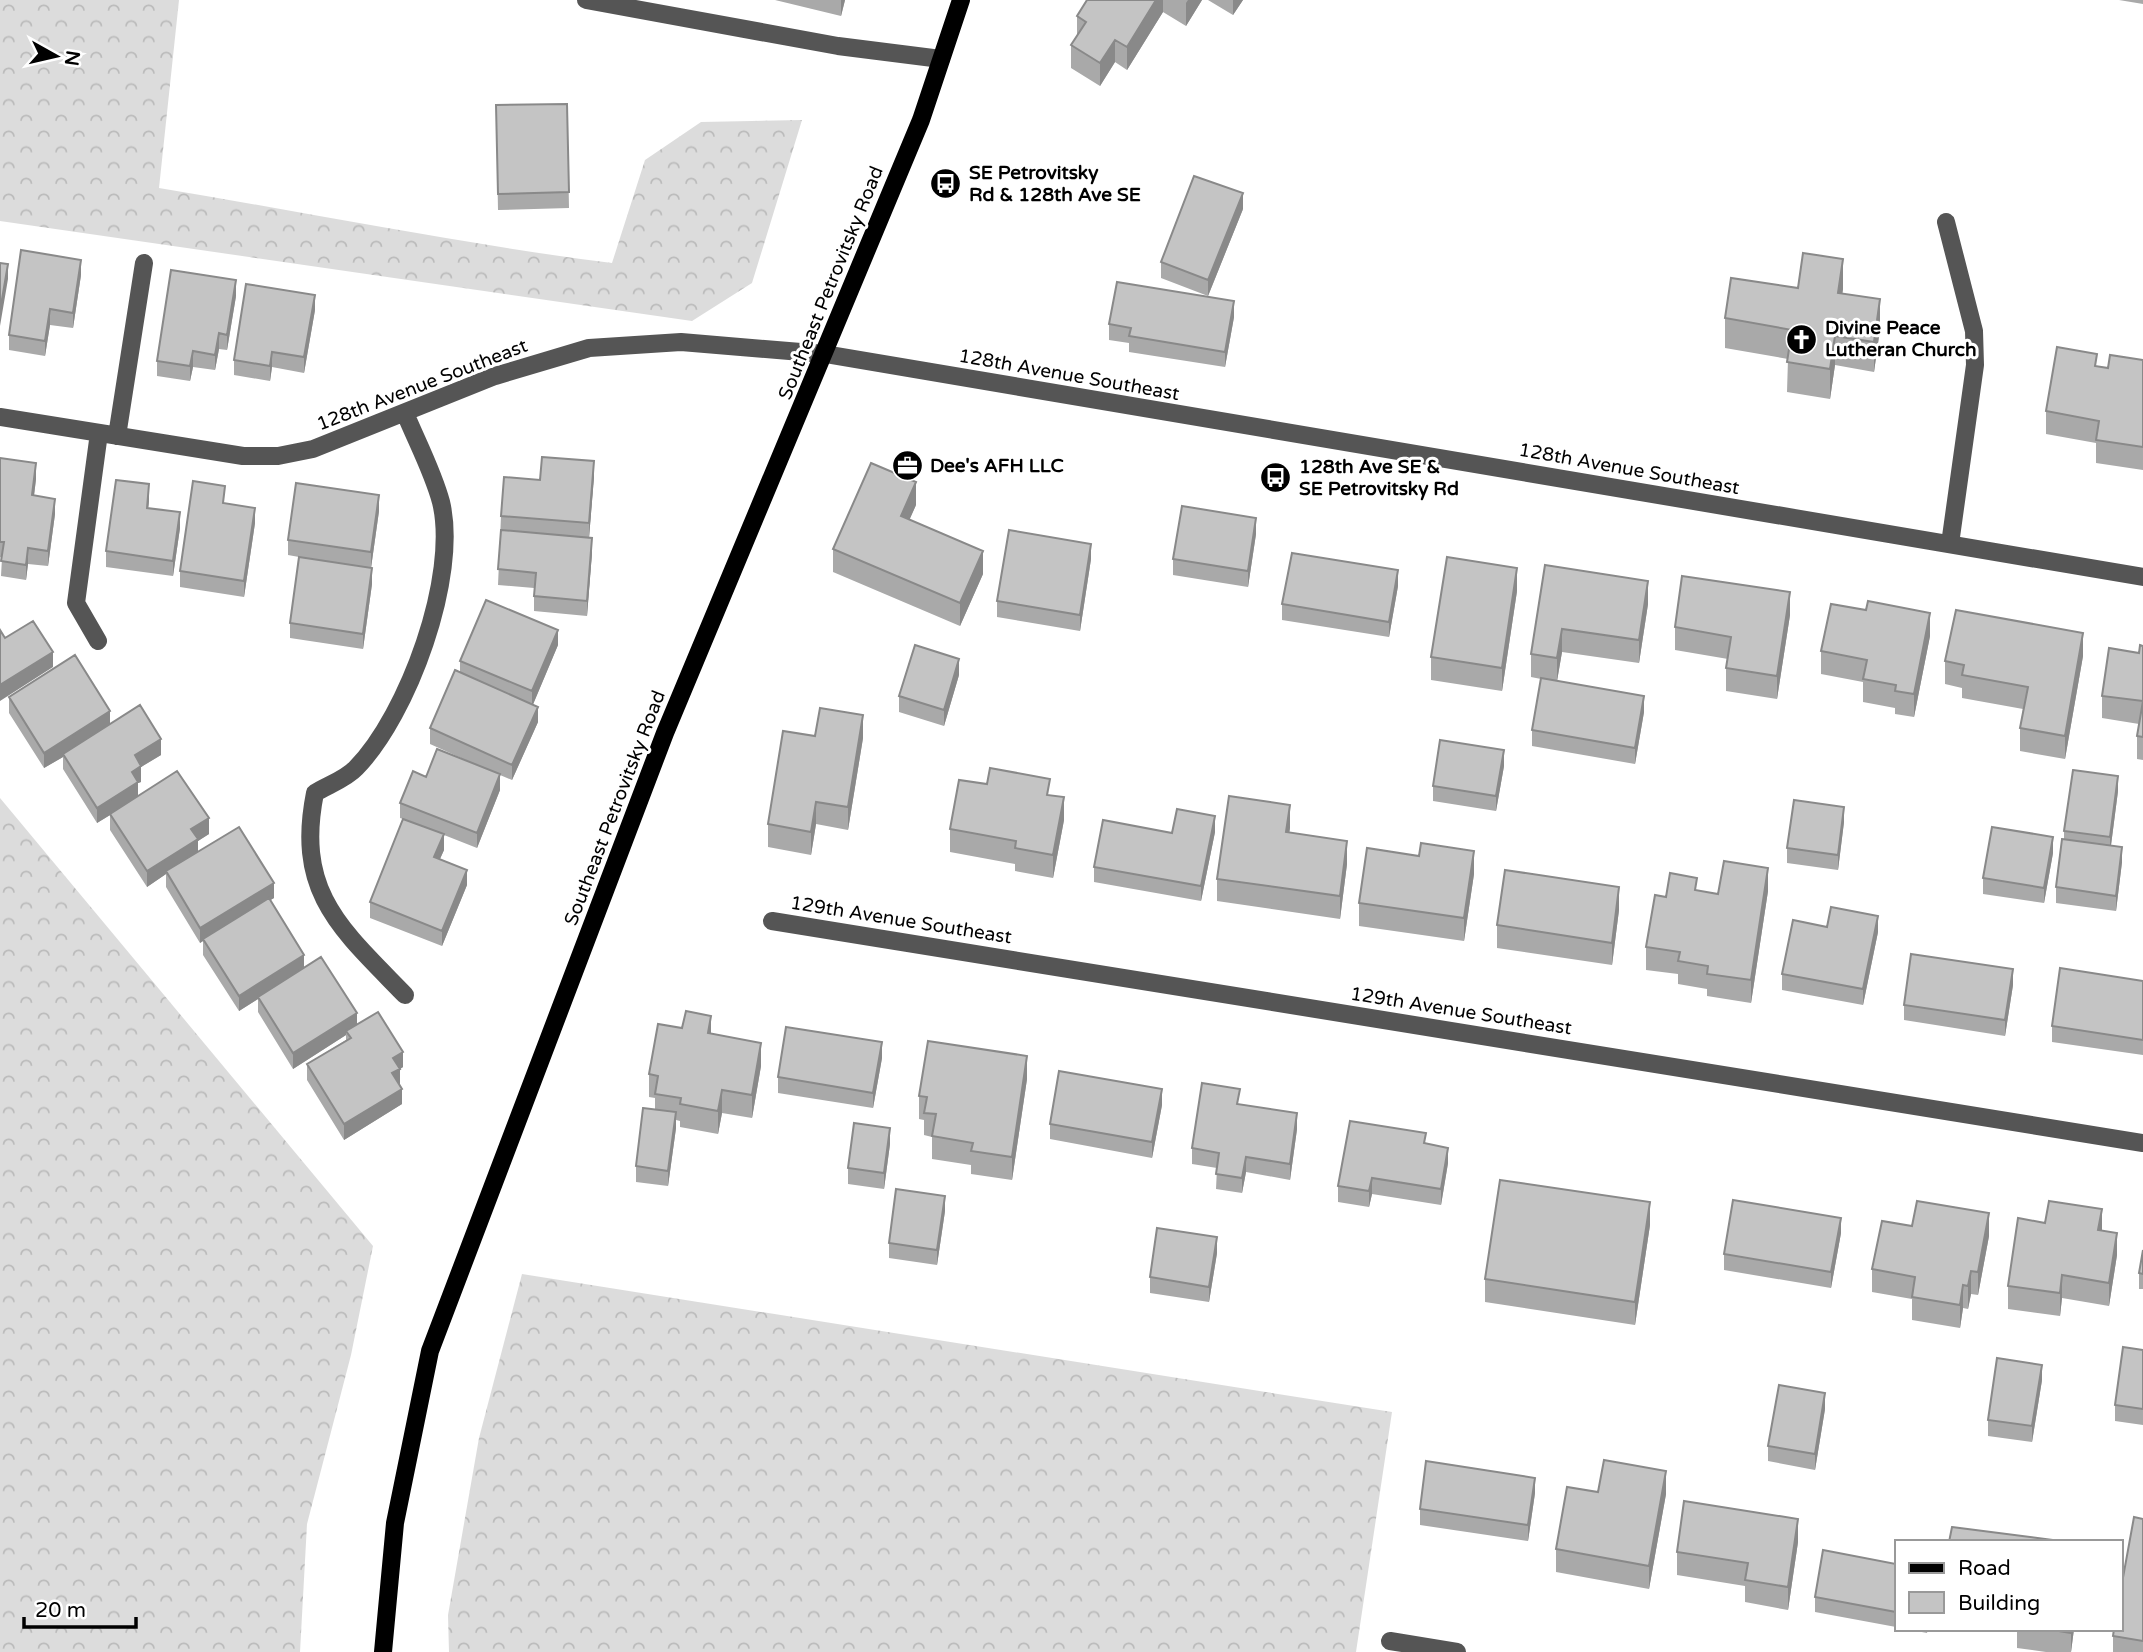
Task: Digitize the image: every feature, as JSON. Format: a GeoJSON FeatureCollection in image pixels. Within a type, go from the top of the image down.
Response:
{"type":"FeatureCollection","features":[{"type":"Feature","properties":{"kind":"main road","name":"Southeast Petrovitsky Road"},"geometry":{"type":"LineString","coordinates":[[383,1652],[395,1523],[430,1352],[665,733],[921,120],[961,0]]}},
{"type":"Feature","properties":{"kind":"street"},"geometry":{"type":"LineString","coordinates":[[586,0],[838,46],[941,59]]}},
{"type":"Feature","properties":{"kind":"street"},"geometry":{"type":"LineString","coordinates":[[1946,222],[1974,331],[1975,365],[1950,544]]}},
{"type":"Feature","properties":{"kind":"street"},"geometry":{"type":"LineString","coordinates":[[98,641],[76,603],[144,262]]}},
{"type":"Feature","properties":{"kind":"street","name":"128th Avenue Southeast"},"geometry":{"type":"LineString","coordinates":[[0,417],[243,456],[278,456],[342,440],[495,376],[589,348],[681,342],[825,354],[2143,577]]}},
{"type":"Feature","properties":{"kind":"street"},"geometry":{"type":"LineString","coordinates":[[405,413],[441,503],[444,558],[438,607],[391,723],[355,770],[315,793],[309,826],[313,875],[339,926],[405,996]]}},
{"type":"Feature","properties":{"kind":"street","name":"129th Avenue Southeast"},"geometry":{"type":"LineString","coordinates":[[772,921],[2143,1143]]}},
{"type":"Feature","properties":{"kind":"street"},"geometry":{"type":"LineString","coordinates":[[1390,1641],[1457,1652]]}},
{"type":"Feature","properties":{"kind":"green space"},"geometry":{"type":"Polygon","coordinates":[[[0,0],[179,0],[159,188],[555,255],[612,263],[645,160],[701,122],[802,120],[752,283],[692,321],[0,221],[0,0]]]}},
{"type":"Feature","properties":{"kind":"green space"},"geometry":{"type":"Polygon","coordinates":[[[0,798],[373,1246],[351,1355],[307,1524],[300,1652],[0,1652],[0,798]]]}},
{"type":"Feature","properties":{"kind":"green space"},"geometry":{"type":"Polygon","coordinates":[[[522,1274],[1392,1412],[1356,1652],[449,1652],[448,1615],[479,1438],[522,1274]]]}},
{"type":"Feature","properties":{"kind":"building"},"geometry":{"type":"Polygon","coordinates":[[[1087,0],[1156,0],[1127,47],[1115,40],[1100,63],[1071,45],[1086,22],[1077,16],[1087,0]]]}},
{"type":"Feature","properties":{"kind":"building"},"geometry":{"type":"Polygon","coordinates":[[[567,104],[569,192],[498,194],[496,105],[567,104]]]}},
{"type":"Feature","properties":{"kind":"building"},"geometry":{"type":"Polygon","coordinates":[[[1194,176],[1243,193],[1208,280],[1161,262],[1194,176]]]}},
{"type":"Feature","properties":{"kind":"building"},"geometry":{"type":"Polygon","coordinates":[[[21,250],[81,260],[73,313],[50,309],[45,341],[9,335],[21,250]]]}},
{"type":"Feature","properties":{"kind":"building"},"geometry":{"type":"Polygon","coordinates":[[[1803,253],[1843,259],[1838,293],[1880,299],[1874,342],[1835,336],[1830,369],[1787,362],[1792,330],[1725,318],[1731,278],[1798,288],[1803,253]]]}},
{"type":"Feature","properties":{"kind":"building"},"geometry":{"type":"Polygon","coordinates":[[[0,263],[8,264],[0,311],[0,263]]]}},
{"type":"Feature","properties":{"kind":"building"},"geometry":{"type":"Polygon","coordinates":[[[171,270],[236,280],[227,335],[219,333],[215,355],[193,351],[190,366],[157,361],[171,270]]]}},
{"type":"Feature","properties":{"kind":"building"},"geometry":{"type":"Polygon","coordinates":[[[1117,282],[1234,301],[1225,352],[1129,336],[1131,328],[1109,324],[1117,282]]]}},
{"type":"Feature","properties":{"kind":"building"},"geometry":{"type":"Polygon","coordinates":[[[246,284],[315,295],[304,357],[272,352],[270,366],[234,360],[246,284]]]}},
{"type":"Feature","properties":{"kind":"building"},"geometry":{"type":"Polygon","coordinates":[[[2057,347],[2097,354],[2095,366],[2108,368],[2110,355],[2143,360],[2143,447],[2096,440],[2099,421],[2046,411],[2057,347]]]}},
{"type":"Feature","properties":{"kind":"building"},"geometry":{"type":"Polygon","coordinates":[[[542,457],[594,461],[589,523],[501,516],[504,477],[540,480],[542,457]]]}},
{"type":"Feature","properties":{"kind":"building"},"geometry":{"type":"Polygon","coordinates":[[[0,458],[36,463],[32,495],[55,499],[48,551],[28,548],[26,565],[1,561],[4,542],[0,542],[0,458]]]}},
{"type":"Feature","properties":{"kind":"building"},"geometry":{"type":"Polygon","coordinates":[[[871,463],[916,482],[901,516],[983,551],[960,603],[833,549],[871,463]]]}},
{"type":"Feature","properties":{"kind":"building"},"geometry":{"type":"Polygon","coordinates":[[[116,480],[149,484],[147,508],[180,512],[173,561],[106,551],[116,480]]]}},
{"type":"Feature","properties":{"kind":"building"},"geometry":{"type":"Polygon","coordinates":[[[193,481],[225,486],[223,503],[255,508],[244,581],[180,571],[193,481]]]}},
{"type":"Feature","properties":{"kind":"building"},"geometry":{"type":"Polygon","coordinates":[[[296,483],[379,495],[371,552],[288,540],[296,483]]]}},
{"type":"Feature","properties":{"kind":"building"},"geometry":{"type":"Polygon","coordinates":[[[1182,506],[1256,518],[1248,571],[1173,559],[1182,506]]]}},
{"type":"Feature","properties":{"kind":"building"},"geometry":{"type":"Polygon","coordinates":[[[501,530],[592,538],[587,601],[534,596],[536,573],[498,569],[501,530]]]}},
{"type":"Feature","properties":{"kind":"building"},"geometry":{"type":"Polygon","coordinates":[[[1009,530],[1091,544],[1080,615],[997,601],[1009,530]]]}},
{"type":"Feature","properties":{"kind":"building"},"geometry":{"type":"Polygon","coordinates":[[[1292,553],[1398,570],[1389,622],[1282,604],[1292,553]]]}},
{"type":"Feature","properties":{"kind":"building"},"geometry":{"type":"Polygon","coordinates":[[[299,557],[372,568],[363,634],[290,623],[299,557]]]}},
{"type":"Feature","properties":{"kind":"building"},"geometry":{"type":"Polygon","coordinates":[[[1447,557],[1517,568],[1502,668],[1431,657],[1447,557]]]}},
{"type":"Feature","properties":{"kind":"building"},"geometry":{"type":"Polygon","coordinates":[[[1545,565],[1648,581],[1639,640],[1562,629],[1557,658],[1531,654],[1545,565]]]}},
{"type":"Feature","properties":{"kind":"building"},"geometry":{"type":"Polygon","coordinates":[[[1682,576],[1790,592],[1777,676],[1726,668],[1731,637],[1675,627],[1682,576]]]}},
{"type":"Feature","properties":{"kind":"building"},"geometry":{"type":"Polygon","coordinates":[[[486,600],[558,630],[532,691],[460,661],[486,600]]]}},
{"type":"Feature","properties":{"kind":"building"},"geometry":{"type":"Polygon","coordinates":[[[1868,601],[1930,613],[1914,694],[1895,691],[1896,685],[1863,679],[1867,660],[1821,651],[1831,604],[1866,610],[1868,601]]]}},
{"type":"Feature","properties":{"kind":"building"},"geometry":{"type":"Polygon","coordinates":[[[1956,610],[2083,633],[2065,736],[2020,728],[2028,687],[1962,675],[1964,665],[1945,661],[1956,610]]]}},
{"type":"Feature","properties":{"kind":"building"},"geometry":{"type":"Polygon","coordinates":[[[33,621],[53,652],[0,685],[0,630],[5,638],[33,621]]]}},
{"type":"Feature","properties":{"kind":"building"},"geometry":{"type":"Polygon","coordinates":[[[915,645],[959,659],[944,710],[899,696],[915,645]]]}},
{"type":"Feature","properties":{"kind":"building"},"geometry":{"type":"Polygon","coordinates":[[[2140,645],[2143,646],[2143,701],[2102,696],[2109,648],[2139,653],[2140,645]]]}},
{"type":"Feature","properties":{"kind":"building"},"geometry":{"type":"Polygon","coordinates":[[[75,655],[110,711],[44,753],[9,697],[75,655]]]}},
{"type":"Feature","properties":{"kind":"building"},"geometry":{"type":"Polygon","coordinates":[[[455,670],[538,707],[512,765],[430,728],[455,670]]]}},
{"type":"Feature","properties":{"kind":"building"},"geometry":{"type":"Polygon","coordinates":[[[1541,678],[1644,696],[1635,748],[1532,730],[1541,678]]]}},
{"type":"Feature","properties":{"kind":"building"},"geometry":{"type":"Polygon","coordinates":[[[2143,701],[2143,737],[2137,736],[2143,701]]]}},
{"type":"Feature","properties":{"kind":"building"},"geometry":{"type":"Polygon","coordinates":[[[140,705],[161,739],[135,755],[141,766],[132,772],[138,782],[97,808],[63,754],[140,705]]]}},
{"type":"Feature","properties":{"kind":"building"},"geometry":{"type":"Polygon","coordinates":[[[820,708],[863,715],[848,807],[816,802],[811,832],[768,824],[783,731],[815,736],[820,708]]]}},
{"type":"Feature","properties":{"kind":"building"},"geometry":{"type":"Polygon","coordinates":[[[1440,740],[1504,750],[1496,796],[1433,786],[1440,740]]]}},
{"type":"Feature","properties":{"kind":"building"},"geometry":{"type":"Polygon","coordinates":[[[437,749],[500,774],[477,833],[400,803],[413,771],[426,777],[437,749]]]}},
{"type":"Feature","properties":{"kind":"building"},"geometry":{"type":"Polygon","coordinates":[[[990,768],[1050,779],[1047,795],[1064,797],[1053,855],[1015,848],[1016,841],[950,829],[959,780],[987,784],[990,768]]]}},
{"type":"Feature","properties":{"kind":"building"},"geometry":{"type":"Polygon","coordinates":[[[2073,770],[2118,776],[2110,837],[2064,831],[2073,770]]]}},
{"type":"Feature","properties":{"kind":"building"},"geometry":{"type":"Polygon","coordinates":[[[177,771],[209,818],[191,829],[198,839],[147,871],[110,814],[177,771]]]}},
{"type":"Feature","properties":{"kind":"building"},"geometry":{"type":"Polygon","coordinates":[[[1229,796],[1290,805],[1286,832],[1347,841],[1340,896],[1217,879],[1229,796]]]}},
{"type":"Feature","properties":{"kind":"building"},"geometry":{"type":"Polygon","coordinates":[[[1794,800],[1844,807],[1838,855],[1787,848],[1794,800]]]}},
{"type":"Feature","properties":{"kind":"building"},"geometry":{"type":"Polygon","coordinates":[[[1177,809],[1215,816],[1201,886],[1094,867],[1103,820],[1172,833],[1177,809]]]}},
{"type":"Feature","properties":{"kind":"building"},"geometry":{"type":"Polygon","coordinates":[[[403,819],[444,834],[434,857],[467,870],[442,931],[370,902],[403,819]]]}},
{"type":"Feature","properties":{"kind":"building"},"geometry":{"type":"Polygon","coordinates":[[[239,827],[274,883],[200,928],[166,871],[239,827]]]}},
{"type":"Feature","properties":{"kind":"building"},"geometry":{"type":"Polygon","coordinates":[[[1992,827],[2053,837],[2044,888],[1983,878],[1992,827]]]}},
{"type":"Feature","properties":{"kind":"building"},"geometry":{"type":"Polygon","coordinates":[[[2062,839],[2122,847],[2116,896],[2056,887],[2062,839]]]}},
{"type":"Feature","properties":{"kind":"building"},"geometry":{"type":"Polygon","coordinates":[[[1421,843],[1474,851],[1464,918],[1359,903],[1367,848],[1419,856],[1421,843]]]}},
{"type":"Feature","properties":{"kind":"building"},"geometry":{"type":"Polygon","coordinates":[[[1724,861],[1768,868],[1751,980],[1707,974],[1708,966],[1678,961],[1680,952],[1646,947],[1655,895],[1666,897],[1670,873],[1697,878],[1695,890],[1718,894],[1724,861]]]}},
{"type":"Feature","properties":{"kind":"building"},"geometry":{"type":"Polygon","coordinates":[[[1505,870],[1619,887],[1612,943],[1497,925],[1505,870]]]}},
{"type":"Feature","properties":{"kind":"building"},"geometry":{"type":"Polygon","coordinates":[[[269,898],[304,955],[239,996],[203,939],[269,898]]]}},
{"type":"Feature","properties":{"kind":"building"},"geometry":{"type":"Polygon","coordinates":[[[1831,907],[1878,916],[1863,989],[1782,974],[1793,920],[1827,927],[1831,907]]]}},
{"type":"Feature","properties":{"kind":"building"},"geometry":{"type":"Polygon","coordinates":[[[1911,954],[2013,969],[2005,1020],[1904,1005],[1911,954]]]}},
{"type":"Feature","properties":{"kind":"building"},"geometry":{"type":"Polygon","coordinates":[[[321,957],[357,1013],[293,1053],[258,997],[321,957]]]}},
{"type":"Feature","properties":{"kind":"building"},"geometry":{"type":"Polygon","coordinates":[[[2060,968],[2143,981],[2143,1040],[2052,1026],[2060,968]]]}},
{"type":"Feature","properties":{"kind":"building"},"geometry":{"type":"Polygon","coordinates":[[[686,1011],[711,1016],[708,1033],[761,1043],[752,1095],[722,1090],[718,1111],[680,1104],[681,1098],[655,1094],[658,1076],[649,1074],[658,1024],[682,1028],[686,1011]]]}},
{"type":"Feature","properties":{"kind":"building"},"geometry":{"type":"Polygon","coordinates":[[[378,1012],[403,1052],[393,1058],[400,1069],[392,1073],[402,1089],[344,1124],[307,1064],[351,1038],[346,1031],[378,1012]]]}},
{"type":"Feature","properties":{"kind":"building"},"geometry":{"type":"Polygon","coordinates":[[[786,1027],[882,1042],[873,1093],[778,1077],[786,1027]]]}},
{"type":"Feature","properties":{"kind":"building"},"geometry":{"type":"Polygon","coordinates":[[[928,1041],[1027,1056],[1012,1157],[971,1151],[973,1143],[932,1136],[936,1114],[924,1113],[927,1097],[919,1096],[928,1041]]]}},
{"type":"Feature","properties":{"kind":"building"},"geometry":{"type":"Polygon","coordinates":[[[1059,1071],[1162,1089],[1152,1142],[1050,1124],[1059,1071]]]}},
{"type":"Feature","properties":{"kind":"building"},"geometry":{"type":"Polygon","coordinates":[[[1202,1083],[1240,1089],[1237,1104],[1297,1113],[1290,1164],[1246,1157],[1242,1178],[1216,1174],[1219,1153],[1192,1148],[1202,1083]]]}},
{"type":"Feature","properties":{"kind":"building"},"geometry":{"type":"Polygon","coordinates":[[[643,1108],[676,1112],[668,1171],[636,1166],[643,1108]]]}},
{"type":"Feature","properties":{"kind":"building"},"geometry":{"type":"Polygon","coordinates":[[[1350,1121],[1426,1133],[1424,1143],[1448,1148],[1441,1189],[1372,1178],[1369,1191],[1338,1186],[1350,1121]]]}},
{"type":"Feature","properties":{"kind":"building"},"geometry":{"type":"Polygon","coordinates":[[[854,1123],[890,1128],[884,1173],[848,1168],[854,1123]]]}},
{"type":"Feature","properties":{"kind":"building"},"geometry":{"type":"Polygon","coordinates":[[[1500,1180],[1650,1202],[1635,1302],[1485,1279],[1500,1180]]]}},
{"type":"Feature","properties":{"kind":"building"},"geometry":{"type":"Polygon","coordinates":[[[896,1189],[945,1196],[937,1250],[889,1243],[896,1189]]]}},
{"type":"Feature","properties":{"kind":"building"},"geometry":{"type":"Polygon","coordinates":[[[1733,1200],[1841,1218],[1831,1272],[1724,1254],[1733,1200]]]}},
{"type":"Feature","properties":{"kind":"building"},"geometry":{"type":"Polygon","coordinates":[[[1917,1201],[1989,1213],[1978,1272],[1971,1271],[1968,1286],[1963,1285],[1960,1305],[1912,1297],[1915,1277],[1872,1269],[1882,1221],[1912,1226],[1917,1201]]]}},
{"type":"Feature","properties":{"kind":"building"},"geometry":{"type":"Polygon","coordinates":[[[2049,1201],[2102,1209],[2098,1230],[2117,1233],[2109,1283],[2062,1275],[2060,1293],[2008,1286],[2018,1218],[2045,1223],[2049,1201]]]}},
{"type":"Feature","properties":{"kind":"building"},"geometry":{"type":"Polygon","coordinates":[[[1157,1228],[1217,1237],[1209,1287],[1150,1277],[1157,1228]]]}},
{"type":"Feature","properties":{"kind":"building"},"geometry":{"type":"Polygon","coordinates":[[[2143,1250],[2143,1274],[2139,1273],[2143,1250]]]}},
{"type":"Feature","properties":{"kind":"building"},"geometry":{"type":"Polygon","coordinates":[[[2123,1347],[2143,1350],[2143,1409],[2115,1405],[2123,1347]]]}},
{"type":"Feature","properties":{"kind":"building"},"geometry":{"type":"Polygon","coordinates":[[[1997,1358],[2042,1365],[2032,1426],[1988,1420],[1997,1358]]]}},
{"type":"Feature","properties":{"kind":"building"},"geometry":{"type":"Polygon","coordinates":[[[1779,1385],[1825,1393],[1815,1454],[1768,1446],[1779,1385]]]}},
{"type":"Feature","properties":{"kind":"building"},"geometry":{"type":"Polygon","coordinates":[[[1604,1460],[1666,1471],[1649,1566],[1556,1549],[1567,1487],[1598,1492],[1604,1460]]]}},
{"type":"Feature","properties":{"kind":"building"},"geometry":{"type":"Polygon","coordinates":[[[1426,1461],[1535,1478],[1528,1525],[1420,1509],[1426,1461]]]}},
{"type":"Feature","properties":{"kind":"building"},"geometry":{"type":"Polygon","coordinates":[[[1684,1501],[1798,1519],[1788,1587],[1745,1580],[1748,1563],[1677,1552],[1684,1501]]]}},
{"type":"Feature","properties":{"kind":"building"},"geometry":{"type":"Polygon","coordinates":[[[2134,1517],[2143,1519],[2143,1641],[2113,1636],[2114,1631],[2122,1631],[2122,1583],[2134,1517]]]}},
{"type":"Feature","properties":{"kind":"building"},"geometry":{"type":"Polygon","coordinates":[[[1952,1527],[2053,1540],[1949,1540],[1952,1527]]]}},
{"type":"Feature","properties":{"kind":"building"},"geometry":{"type":"Polygon","coordinates":[[[1823,1550],[1895,1564],[1895,1612],[1815,1597],[1823,1550]]]}},
{"type":"Feature","properties":{"kind":"place","name":"SE Petrovitsky Rd & 128th Ave SE"},"geometry":{"type":"Point","coordinates":[946,184]}},
{"type":"Feature","properties":{"kind":"place","name":"Divine Peace Lutheran Church"},"geometry":{"type":"Point","coordinates":[1802,339]}},
{"type":"Feature","properties":{"kind":"place","name":"Dee's AFH LLC"},"geometry":{"type":"Point","coordinates":[907,466]}},
{"type":"Feature","properties":{"kind":"place","name":"128th Ave SE & SE Petrovitsky Rd"},"geometry":{"type":"Point","coordinates":[1276,478]}}]}
